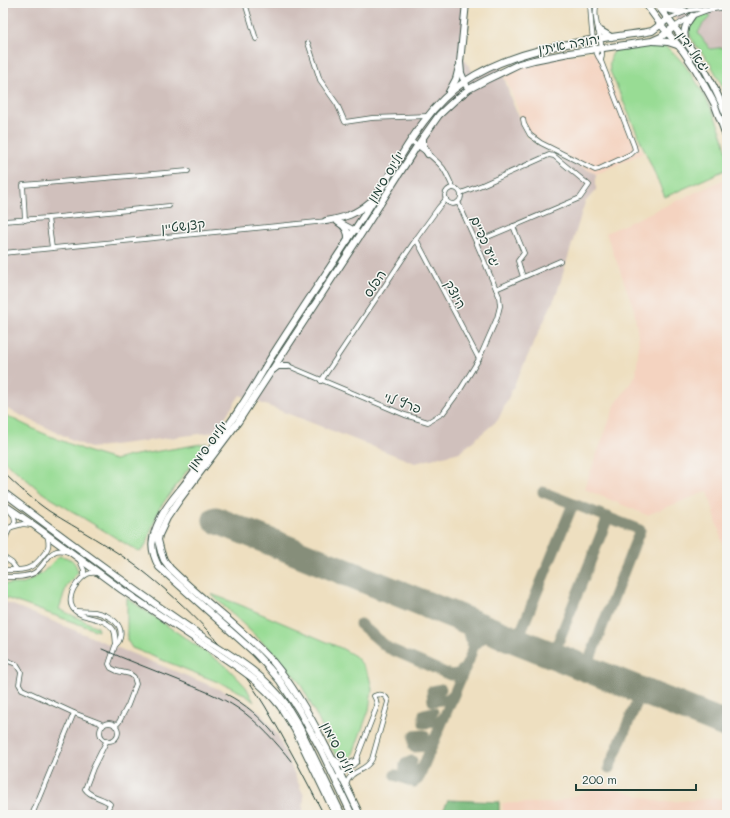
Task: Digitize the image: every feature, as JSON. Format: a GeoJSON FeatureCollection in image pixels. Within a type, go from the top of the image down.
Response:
{"type":"FeatureCollection","features":[{"type":"Feature","properties":{"kind":"street"},"geometry":{"type":"LineString","coordinates":[[245,3],[256,40]]}},
{"type":"Feature","properties":{"kind":"street"},"geometry":{"type":"LineString","coordinates":[[444,98],[453,86],[460,65],[466,3]]}},
{"type":"Feature","properties":{"kind":"street"},"geometry":{"type":"LineString","coordinates":[[523,119],[530,135],[541,143],[595,170],[632,154],[635,150],[599,58],[597,39],[591,21],[590,3]]}},
{"type":"Feature","properties":{"kind":"street"},"geometry":{"type":"LineString","coordinates":[[597,3],[595,13],[599,30],[597,39]]}},
{"type":"Feature","properties":{"kind":"street","name":"יגאל ידין"},"geometry":{"type":"LineString","coordinates":[[645,3],[696,70],[714,103],[727,138]]}},
{"type":"Feature","properties":{"kind":"street"},"geometry":{"type":"LineString","coordinates":[[710,9],[711,3]]}},
{"type":"Feature","properties":{"kind":"street"},"geometry":{"type":"LineString","coordinates":[[657,4],[671,11],[685,12]]}},
{"type":"Feature","properties":{"kind":"street","name":"יגאל ידין"},"geometry":{"type":"LineString","coordinates":[[657,4],[697,57],[711,80],[727,117]]}},
{"type":"Feature","properties":{"kind":"street"},"geometry":{"type":"LineString","coordinates":[[668,19],[695,9],[727,7]]}},
{"type":"Feature","properties":{"kind":"street"},"geometry":{"type":"LineString","coordinates":[[674,27],[692,16],[710,9]]}},
{"type":"Feature","properties":{"kind":"street"},"geometry":{"type":"LineString","coordinates":[[647,32],[651,29],[653,24],[650,10]]}},
{"type":"Feature","properties":{"kind":"street"},"geometry":{"type":"LineString","coordinates":[[685,40],[685,28],[692,16]]}},
{"type":"Feature","properties":{"kind":"street","name":"יהודה איתין"},"geometry":{"type":"LineString","coordinates":[[464,82],[511,58],[534,51],[567,44],[652,31],[668,19]]}},
{"type":"Feature","properties":{"kind":"street","name":"יהודה איתין"},"geometry":{"type":"LineString","coordinates":[[469,89],[519,64],[598,48],[652,41],[661,37],[674,27]]}},
{"type":"Feature","properties":{"kind":"street"},"geometry":{"type":"LineString","coordinates":[[599,30],[612,37]]}},
{"type":"Feature","properties":{"kind":"street"},"geometry":{"type":"LineString","coordinates":[[652,41],[662,41],[677,45]]}},
{"type":"Feature","properties":{"kind":"street"},"geometry":{"type":"LineString","coordinates":[[308,43],[320,80],[338,104],[345,122],[372,118],[428,116]]}},
{"type":"Feature","properties":{"kind":"street"},"geometry":{"type":"LineString","coordinates":[[460,65],[463,71],[470,74],[477,74],[481,72]]}},
{"type":"Feature","properties":{"kind":"street"},"geometry":{"type":"LineString","coordinates":[[460,65],[461,74],[469,89]]}},
{"type":"Feature","properties":{"kind":"street","name":"יוליוס סימון"},"geometry":{"type":"LineString","coordinates":[[352,815],[321,750],[299,710],[273,673],[255,653],[162,571],[156,561],[152,547],[154,534],[161,517],[237,412],[411,141],[428,116],[444,98],[464,82]]}},
{"type":"Feature","properties":{"kind":"street","name":"יוליוס סימון"},"geometry":{"type":"LineString","coordinates":[[360,815],[341,774],[304,706],[284,676],[259,648],[170,568],[164,560],[158,540],[167,518],[234,428],[361,234],[423,136],[445,109],[469,89]]}},
{"type":"Feature","properties":{"kind":"street"},"geometry":{"type":"LineString","coordinates":[[423,136],[424,145],[428,154]]}},
{"type":"Feature","properties":{"kind":"street"},"geometry":{"type":"LineString","coordinates":[[411,141],[428,154],[442,168],[448,176],[453,188]]}},
{"type":"Feature","properties":{"kind":"street"},"geometry":{"type":"LineString","coordinates":[[461,193],[549,155],[554,156],[589,185],[580,198],[476,242]]}},
{"type":"Feature","properties":{"kind":"street"},"geometry":{"type":"LineString","coordinates":[[25,220],[23,185],[188,171]]}},
{"type":"Feature","properties":{"kind":"street"},"geometry":{"type":"LineString","coordinates":[[453,188],[458,189],[461,193],[461,198],[458,202],[453,204],[446,199],[448,190],[453,188]]}},
{"type":"Feature","properties":{"kind":"street"},"geometry":{"type":"LineString","coordinates":[[326,221],[343,218],[355,213],[376,197]]}},
{"type":"Feature","properties":{"kind":"street","name":"הפלס"},"geometry":{"type":"LineString","coordinates":[[321,381],[416,239],[446,199]]}},
{"type":"Feature","properties":{"kind":"street","name":"יגיע כפיים"},"geometry":{"type":"LineString","coordinates":[[458,202],[496,288]]}},
{"type":"Feature","properties":{"kind":"street"},"geometry":{"type":"LineString","coordinates":[[3,221],[169,206]]}},
{"type":"Feature","properties":{"kind":"street"},"geometry":{"type":"LineString","coordinates":[[48,218],[52,248]]}},
{"type":"Feature","properties":{"kind":"street","name":"קצנשטיין"},"geometry":{"type":"LineString","coordinates":[[3,253],[326,221],[346,224],[361,234]]}},
{"type":"Feature","properties":{"kind":"street"},"geometry":{"type":"LineString","coordinates":[[338,222],[347,230],[348,241]]}},
{"type":"Feature","properties":{"kind":"street"},"geometry":{"type":"LineString","coordinates":[[513,226],[524,253],[518,261],[524,277]]}},
{"type":"Feature","properties":{"kind":"street","name":"היוצק"},"geometry":{"type":"LineString","coordinates":[[416,239],[479,359]]}},
{"type":"Feature","properties":{"kind":"street"},"geometry":{"type":"LineString","coordinates":[[496,288],[560,261]]}},
{"type":"Feature","properties":{"kind":"street","name":"פרץ לוי"},"geometry":{"type":"LineString","coordinates":[[271,358],[321,381],[405,415],[428,422],[443,413],[460,390],[479,359],[497,318],[500,306],[496,288]]}},
{"type":"Feature","properties":{"kind":"street"},"geometry":{"type":"LineString","coordinates":[[283,354],[282,360],[288,366]]}},
{"type":"Feature","properties":{"kind":"street"},"geometry":{"type":"LineString","coordinates":[[271,372],[278,366],[288,366]]}},
{"type":"Feature","properties":{"kind":"street"},"geometry":{"type":"LineString","coordinates":[[3,492],[100,565],[176,619],[253,678],[283,704],[300,728],[342,815]]}},
{"type":"Feature","properties":{"kind":"street"},"geometry":{"type":"LineString","coordinates":[[5,506],[100,574],[207,643]]}},
{"type":"Feature","properties":{"kind":"street"},"geometry":{"type":"LineString","coordinates":[[3,543],[10,528],[13,526],[15,519],[5,506]]}},
{"type":"Feature","properties":{"kind":"street"},"geometry":{"type":"LineString","coordinates":[[3,525],[8,528],[23,524],[35,526]]}},
{"type":"Feature","properties":{"kind":"street"},"geometry":{"type":"LineString","coordinates":[[4,570],[18,570],[31,567],[39,561],[48,548],[49,543],[46,534]]}},
{"type":"Feature","properties":{"kind":"street"},"geometry":{"type":"LineString","coordinates":[[3,577],[28,576],[34,573],[39,569],[50,554],[56,550],[63,550],[72,553]]}},
{"type":"Feature","properties":{"kind":"street"},"geometry":{"type":"LineString","coordinates":[[3,557],[12,563],[18,570]]}},
{"type":"Feature","properties":{"kind":"street"},"geometry":{"type":"LineString","coordinates":[[79,558],[84,570],[84,575]]}},
{"type":"Feature","properties":{"kind":"street"},"geometry":{"type":"LineString","coordinates":[[4,570],[9,565],[9,561]]}},
{"type":"Feature","properties":{"kind":"street"},"geometry":{"type":"LineString","coordinates":[[100,574],[93,573],[84,575],[74,588],[70,599],[71,604],[81,615],[104,622],[110,626],[114,630],[116,644]]}},
{"type":"Feature","properties":{"kind":"street"},"geometry":{"type":"LineString","coordinates":[[77,612],[94,612],[112,618],[116,621],[120,631],[119,640],[116,644],[109,664],[111,668],[117,671],[130,674],[134,677],[136,684],[120,722],[116,726]]}},
{"type":"Feature","properties":{"kind":"street"},"geometry":{"type":"LineString","coordinates":[[3,659],[16,664],[21,672],[19,684],[22,689],[74,713],[100,723],[103,726]]}},
{"type":"Feature","properties":{"kind":"street"},"geometry":{"type":"LineString","coordinates":[[336,780],[341,774],[351,768],[356,761],[377,706],[374,696],[378,694],[384,695],[387,697],[388,702],[372,759],[366,767],[351,775],[347,780],[346,785]]}},
{"type":"Feature","properties":{"kind":"street"},"geometry":{"type":"LineString","coordinates":[[283,704],[336,815]]}},
{"type":"Feature","properties":{"kind":"street"},"geometry":{"type":"LineString","coordinates":[[32,815],[74,713]]}},
{"type":"Feature","properties":{"kind":"street"},"geometry":{"type":"LineString","coordinates":[[108,723],[116,726],[118,731],[117,736],[112,740],[104,739],[101,734],[101,728],[108,723]]}},
{"type":"Feature","properties":{"kind":"street"},"geometry":{"type":"LineString","coordinates":[[105,815],[110,804],[102,799],[88,794],[85,790],[93,768],[107,740]]}},
{"type":"Feature","properties":{"kind":"street"},"geometry":{"type":"LineString","coordinates":[[333,760],[339,764],[346,765],[352,764],[356,761]]}},
{"type":"Feature","properties":{"kind":"shaded area"},"geometry":{"type":"Polygon","coordinates":[[[3,3],[466,3],[463,56],[472,71],[499,61],[511,99],[527,137],[543,148],[596,174],[596,190],[585,202],[557,293],[498,420],[460,452],[415,463],[240,395],[215,432],[90,448],[3,407],[3,3]]]}},
{"type":"Feature","properties":{"kind":"shaded area"},"geometry":{"type":"Polygon","coordinates":[[[664,3],[727,3],[727,100],[717,72],[664,3]]]}},
{"type":"Feature","properties":{"kind":"shaded area"},"geometry":{"type":"Polygon","coordinates":[[[596,51],[643,153],[597,174],[543,147],[528,136],[504,73],[535,61],[596,51]]]}},
{"type":"Feature","properties":{"kind":"shaded area"},"geometry":{"type":"Polygon","coordinates":[[[727,178],[727,560],[708,491],[647,515],[584,489],[615,405],[636,375],[639,344],[634,309],[606,233],[727,178]]]}},
{"type":"Feature","properties":{"kind":"shaded area"},"geometry":{"type":"Polygon","coordinates":[[[3,601],[236,696],[259,711],[277,734],[304,796],[303,815],[3,815],[3,601]]]}},
{"type":"Feature","properties":{"kind":"shaded area"},"geometry":{"type":"Polygon","coordinates":[[[603,786],[661,802],[727,798],[727,815],[503,815],[502,803],[554,803],[603,786]]]}},
{"type":"Feature","properties":{"kind":"green space"},"geometry":{"type":"Polygon","coordinates":[[[706,14],[710,17],[702,25],[698,33],[710,49],[727,47],[727,96],[710,63],[689,33],[689,26],[691,23],[706,14]]]}},
{"type":"Feature","properties":{"kind":"green space"},"geometry":{"type":"Polygon","coordinates":[[[652,44],[664,46],[674,53],[694,79],[704,94],[719,127],[727,156],[727,169],[665,197],[610,71],[610,58],[617,49],[652,44]]]}},
{"type":"Feature","properties":{"kind":"green space"},"geometry":{"type":"Polygon","coordinates":[[[3,414],[40,432],[92,453],[115,460],[130,456],[207,443],[159,509],[148,541],[144,548],[139,552],[44,494],[3,460],[3,414]]]}},
{"type":"Feature","properties":{"kind":"green space"},"geometry":{"type":"Polygon","coordinates":[[[59,556],[72,560],[78,572],[67,585],[59,609],[97,627],[98,631],[3,597],[3,584],[24,584],[42,573],[59,556]]]}},
{"type":"Feature","properties":{"kind":"green space"},"geometry":{"type":"Polygon","coordinates":[[[211,594],[341,648],[355,656],[362,664],[369,676],[372,689],[369,710],[349,762],[335,754],[298,680],[275,654],[211,594]]]}},
{"type":"Feature","properties":{"kind":"green space"},"geometry":{"type":"Polygon","coordinates":[[[127,598],[226,666],[246,687],[254,702],[244,694],[228,686],[132,648],[127,640],[127,598]]]}},
{"type":"Feature","properties":{"kind":"green space"},"geometry":{"type":"Polygon","coordinates":[[[448,800],[499,802],[499,815],[441,815],[448,800]]]}},
{"type":"Feature","properties":{"kind":"taxiway"},"geometry":{"type":"LineString","coordinates":[[543,492],[640,530],[586,668]]}},
{"type":"Feature","properties":{"kind":"taxiway"},"geometry":{"type":"LineString","coordinates":[[517,641],[573,504]]}},
{"type":"Feature","properties":{"kind":"taxiway"},"geometry":{"type":"LineString","coordinates":[[553,655],[608,517]]}},
{"type":"Feature","properties":{"kind":"taxiway"},"geometry":{"type":"LineString","coordinates":[[360,624],[388,648],[450,675],[458,674],[465,668],[473,647],[466,624],[458,617]]}},
{"type":"Feature","properties":{"kind":"taxiway"},"geometry":{"type":"LineString","coordinates":[[473,647],[485,637],[500,634]]}},
{"type":"Feature","properties":{"kind":"taxiway"},"geometry":{"type":"LineString","coordinates":[[395,775],[414,782],[418,779],[465,668]]}},
{"type":"Feature","properties":{"kind":"taxiway"},"geometry":{"type":"LineString","coordinates":[[441,689],[432,691],[433,701],[448,699],[454,694]]}},
{"type":"Feature","properties":{"kind":"taxiway"},"geometry":{"type":"LineString","coordinates":[[609,768],[642,690]]}},
{"type":"Feature","properties":{"kind":"taxiway"},"geometry":{"type":"LineString","coordinates":[[433,712],[424,714],[424,723],[438,722],[444,718]]}},
{"type":"Feature","properties":{"kind":"taxiway"},"geometry":{"type":"LineString","coordinates":[[424,735],[414,736],[414,747],[426,746],[435,738]]}},
{"type":"Feature","properties":{"kind":"taxiway"},"geometry":{"type":"LineString","coordinates":[[412,761],[405,764],[405,773],[422,769]]}},
{"type":"Feature","properties":{"kind":"runway"},"geometry":{"type":"LineString","coordinates":[[216,520],[727,725]]}},
{"type":"Feature","properties":{"kind":"railway"},"geometry":{"type":"LineString","coordinates":[[3,472],[25,493],[49,511],[106,545],[139,568],[175,598],[208,631],[238,667],[265,706],[324,815]]}},
{"type":"Feature","properties":{"kind":"railway"},"geometry":{"type":"LineString","coordinates":[[102,649],[232,704],[260,726],[291,761]]}},
{"type":"Feature","properties":{"kind":"railway"},"geometry":{"type":"LineString","coordinates":[[226,694],[253,712],[275,735]]}}]}
